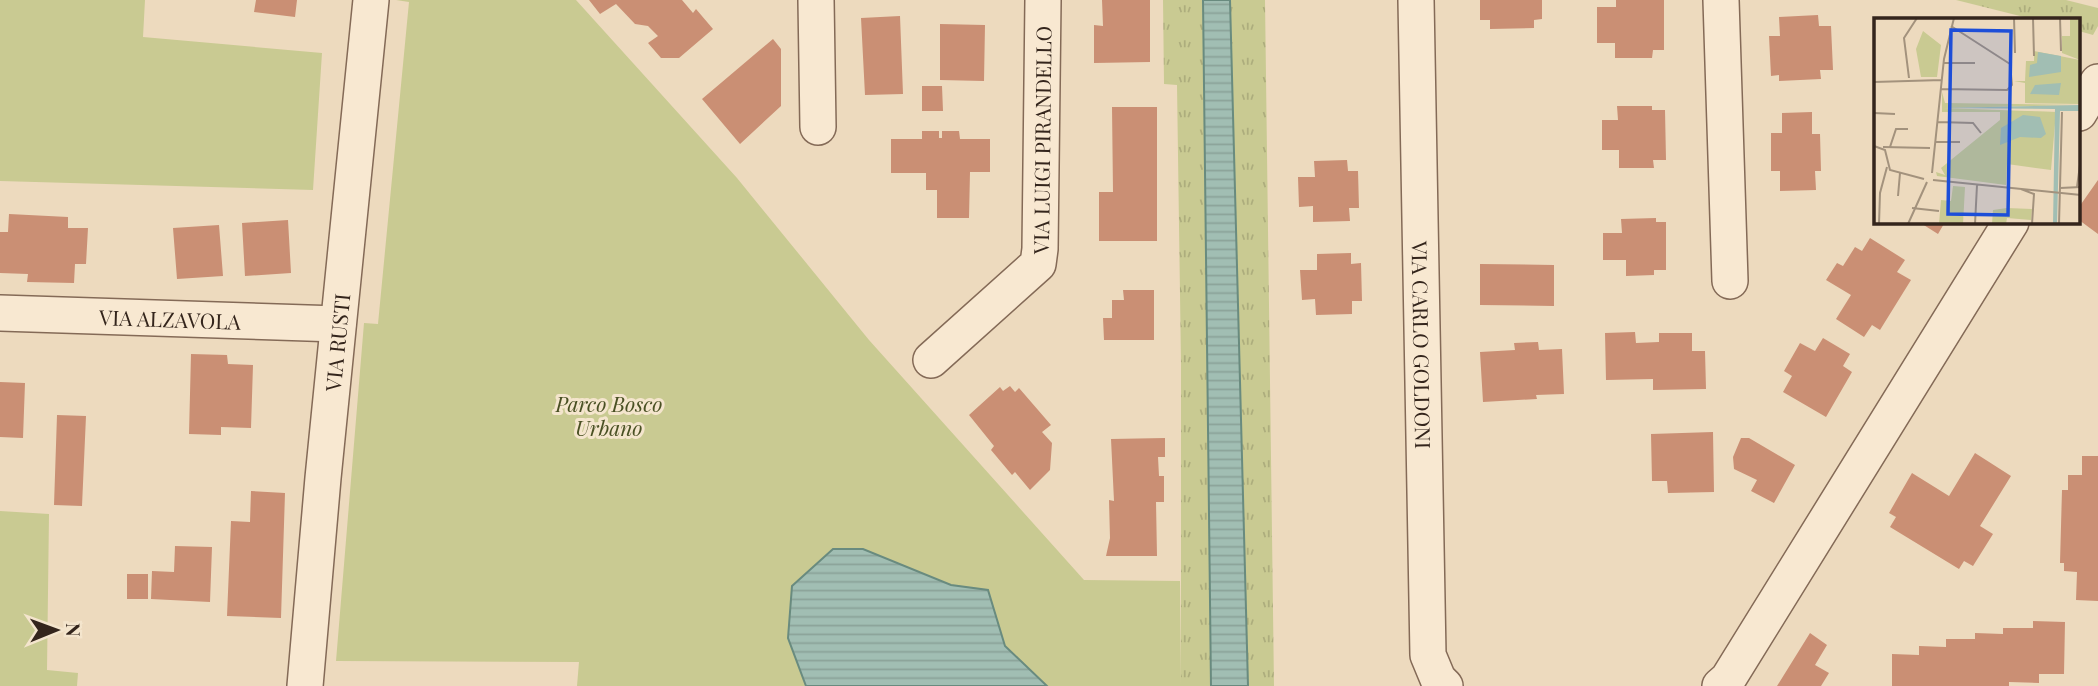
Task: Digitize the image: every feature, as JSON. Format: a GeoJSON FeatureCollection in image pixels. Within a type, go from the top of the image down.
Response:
{"type":"FeatureCollection","features":[{"type":"Feature","properties":{"kind":"street","name":"VIA RUSTI"},"geometry":{"type":"LineString","coordinates":[[305,686],[371,0]]}},
{"type":"Feature","properties":{"kind":"street"},"geometry":{"type":"LineString","coordinates":[[816,0],[818,127]]}},
{"type":"Feature","properties":{"kind":"street","name":"VIA LUIGI PIRANDELLO"},"geometry":{"type":"LineString","coordinates":[[931,360],[1038,264],[1043,122],[1043,0]]}},
{"type":"Feature","properties":{"kind":"street","name":"VIA CARLO GOLDONI"},"geometry":{"type":"LineString","coordinates":[[1416,0],[1428,655],[1438,679],[1445,686]]}},
{"type":"Feature","properties":{"kind":"street"},"geometry":{"type":"LineString","coordinates":[[1721,0],[1730,281]]}},
{"type":"Feature","properties":{"kind":"street"},"geometry":{"type":"LineString","coordinates":[[2080,111],[2098,82]]}},
{"type":"Feature","properties":{"kind":"street"},"geometry":{"type":"LineString","coordinates":[[1720,686],[1735,667],[2010,224]]}},
{"type":"Feature","properties":{"kind":"street","name":"VIA ALZAVOLA"},"geometry":{"type":"LineString","coordinates":[[0,313],[338,324]]}},
{"type":"Feature","properties":{"kind":"green space"},"geometry":{"type":"Polygon","coordinates":[[[0,0],[145,0],[143,37],[322,53],[313,190],[0,181],[0,0]]]}},
{"type":"Feature","properties":{"kind":"green space","name":"Parco Bosco Urbano"},"geometry":{"type":"Polygon","coordinates":[[[396,0],[576,0],[737,178],[869,340],[1084,580],[1180,581],[1181,686],[577,686],[579,662],[336,661],[364,323],[378,324],[409,2],[396,0]]]}},
{"type":"Feature","properties":{"kind":"green space"},"geometry":{"type":"Polygon","coordinates":[[[1163,0],[1203,0],[1211,686],[1181,686],[1181,364],[1177,85],[1164,84],[1163,0]]]}},
{"type":"Feature","properties":{"kind":"green space"},"geometry":{"type":"Polygon","coordinates":[[[1230,0],[1265,0],[1274,686],[1248,686],[1230,0]]]}},
{"type":"Feature","properties":{"kind":"green space"},"geometry":{"type":"Polygon","coordinates":[[[1956,0],[2066,0],[2098,8],[2098,26],[2093,35],[2080,31],[2080,18],[2028,18],[1956,0]]]}},
{"type":"Feature","properties":{"kind":"green space"},"geometry":{"type":"Polygon","coordinates":[[[0,511],[49,514],[47,670],[78,673],[77,686],[0,686],[0,511]]]}},
{"type":"Feature","properties":{"kind":"shaded area"},"geometry":{"type":"Polygon","coordinates":[[[1203,0],[1230,0],[1248,686],[1211,686],[1203,0]]]}},
{"type":"Feature","properties":{"kind":"shaded area"},"geometry":{"type":"Polygon","coordinates":[[[833,549],[863,549],[951,585],[988,590],[1005,646],[1047,686],[806,686],[788,638],[792,586],[833,549]]]}},
{"type":"Feature","properties":{"kind":"building"},"geometry":{"type":"Polygon","coordinates":[[[256,0],[297,0],[295,17],[254,12],[256,0]]]}},
{"type":"Feature","properties":{"kind":"building"},"geometry":{"type":"Polygon","coordinates":[[[589,0],[682,0],[693,13],[696,9],[713,29],[679,58],[661,58],[648,43],[658,36],[648,26],[635,24],[616,4],[600,14],[589,0]]]}},
{"type":"Feature","properties":{"kind":"building"},"geometry":{"type":"Polygon","coordinates":[[[1102,0],[1150,0],[1150,62],[1094,63],[1094,25],[1103,26],[1102,0]]]}},
{"type":"Feature","properties":{"kind":"building"},"geometry":{"type":"Polygon","coordinates":[[[1480,0],[1542,0],[1542,19],[1534,20],[1534,28],[1490,29],[1490,20],[1480,20],[1480,0]]]}},
{"type":"Feature","properties":{"kind":"building"},"geometry":{"type":"Polygon","coordinates":[[[1616,0],[1664,0],[1664,50],[1653,50],[1652,58],[1615,58],[1615,43],[1597,43],[1597,7],[1616,7],[1616,0]]]}},
{"type":"Feature","properties":{"kind":"building"},"geometry":{"type":"Polygon","coordinates":[[[1818,15],[1819,26],[1831,26],[1833,70],[1820,70],[1821,79],[1779,81],[1779,75],[1771,76],[1769,36],[1780,36],[1779,17],[1818,15]]]}},
{"type":"Feature","properties":{"kind":"building"},"geometry":{"type":"Polygon","coordinates":[[[900,16],[903,94],[865,95],[861,18],[900,16]]]}},
{"type":"Feature","properties":{"kind":"building"},"geometry":{"type":"Polygon","coordinates":[[[940,24],[985,25],[984,81],[940,80],[940,24]]]}},
{"type":"Feature","properties":{"kind":"building"},"geometry":{"type":"Polygon","coordinates":[[[773,39],[781,49],[781,106],[740,144],[702,99],[773,39]]]}},
{"type":"Feature","properties":{"kind":"building"},"geometry":{"type":"Polygon","coordinates":[[[922,86],[942,86],[943,111],[922,111],[922,86]]]}},
{"type":"Feature","properties":{"kind":"building"},"geometry":{"type":"Polygon","coordinates":[[[1617,106],[1652,106],[1652,110],[1665,110],[1666,160],[1653,160],[1654,168],[1619,168],[1619,150],[1602,150],[1602,120],[1618,120],[1617,106]]]}},
{"type":"Feature","properties":{"kind":"building"},"geometry":{"type":"Polygon","coordinates":[[[1112,107],[1157,107],[1157,241],[1099,241],[1099,192],[1113,192],[1112,107]]]}},
{"type":"Feature","properties":{"kind":"building"},"geometry":{"type":"Polygon","coordinates":[[[1812,112],[1812,134],[1820,134],[1821,171],[1815,171],[1816,190],[1780,191],[1780,171],[1771,171],[1771,133],[1782,133],[1782,113],[1812,112]]]}},
{"type":"Feature","properties":{"kind":"building"},"geometry":{"type":"Polygon","coordinates":[[[922,131],[939,131],[939,138],[942,138],[942,131],[959,131],[960,139],[990,139],[990,172],[970,172],[969,218],[937,218],[937,190],[926,190],[926,173],[891,173],[891,139],[922,139],[922,131]]]}},
{"type":"Feature","properties":{"kind":"building"},"geometry":{"type":"Polygon","coordinates":[[[1347,160],[1348,171],[1358,171],[1359,208],[1349,208],[1350,221],[1313,222],[1313,206],[1299,207],[1298,177],[1315,177],[1314,161],[1347,160]]]}},
{"type":"Feature","properties":{"kind":"building"},"geometry":{"type":"Polygon","coordinates":[[[2098,180],[2098,234],[2080,221],[2080,206],[2098,180]]]}},
{"type":"Feature","properties":{"kind":"building"},"geometry":{"type":"Polygon","coordinates":[[[9,214],[68,217],[68,228],[88,228],[86,264],[75,264],[74,283],[27,282],[28,274],[0,273],[0,232],[8,232],[9,214]]]}},
{"type":"Feature","properties":{"kind":"building"},"geometry":{"type":"Polygon","coordinates":[[[1656,218],[1656,222],[1666,222],[1666,270],[1654,270],[1654,275],[1626,276],[1626,260],[1603,260],[1603,233],[1622,233],[1621,219],[1656,218]]]}},
{"type":"Feature","properties":{"kind":"building"},"geometry":{"type":"Polygon","coordinates":[[[288,220],[291,273],[245,276],[242,223],[288,220]]]}},
{"type":"Feature","properties":{"kind":"building"},"geometry":{"type":"Polygon","coordinates":[[[1922,224],[1944,224],[1938,234],[1922,224]]]}},
{"type":"Feature","properties":{"kind":"building"},"geometry":{"type":"Polygon","coordinates":[[[219,225],[223,276],[177,279],[173,228],[219,225]]]}},
{"type":"Feature","properties":{"kind":"building"},"geometry":{"type":"Polygon","coordinates":[[[1870,238],[1905,260],[1897,272],[1911,280],[1880,330],[1872,325],[1864,337],[1836,319],[1851,295],[1826,280],[1837,263],[1843,266],[1855,247],[1862,251],[1870,238]]]}},
{"type":"Feature","properties":{"kind":"building"},"geometry":{"type":"Polygon","coordinates":[[[1351,253],[1351,264],[1361,263],[1362,301],[1352,301],[1352,314],[1316,315],[1315,299],[1302,300],[1300,270],[1317,270],[1317,254],[1351,253]]]}},
{"type":"Feature","properties":{"kind":"building"},"geometry":{"type":"Polygon","coordinates":[[[1480,264],[1554,265],[1554,306],[1480,305],[1480,264]]]}},
{"type":"Feature","properties":{"kind":"building"},"geometry":{"type":"Polygon","coordinates":[[[1123,290],[1154,290],[1154,340],[1104,340],[1103,318],[1112,318],[1112,300],[1124,300],[1123,290]]]}},
{"type":"Feature","properties":{"kind":"building"},"geometry":{"type":"Polygon","coordinates":[[[1635,332],[1636,343],[1659,342],[1659,333],[1692,333],[1692,351],[1705,351],[1706,389],[1653,390],[1653,379],[1606,380],[1605,333],[1635,332]]]}},
{"type":"Feature","properties":{"kind":"building"},"geometry":{"type":"Polygon","coordinates":[[[1823,338],[1850,354],[1843,366],[1852,372],[1826,417],[1783,392],[1792,376],[1784,371],[1800,343],[1815,351],[1823,338]]]}},
{"type":"Feature","properties":{"kind":"building"},"geometry":{"type":"Polygon","coordinates":[[[1538,342],[1539,350],[1562,349],[1564,394],[1536,395],[1537,399],[1483,402],[1480,352],[1515,350],[1514,343],[1538,342]]]}},
{"type":"Feature","properties":{"kind":"building"},"geometry":{"type":"Polygon","coordinates":[[[191,354],[227,355],[228,364],[253,365],[251,428],[221,427],[221,435],[189,434],[191,354]]]}},
{"type":"Feature","properties":{"kind":"building"},"geometry":{"type":"Polygon","coordinates":[[[0,382],[25,383],[23,438],[0,437],[0,382]]]}},
{"type":"Feature","properties":{"kind":"building"},"geometry":{"type":"Polygon","coordinates":[[[1010,386],[1015,392],[1019,388],[1051,425],[1042,432],[1052,443],[1050,470],[1030,490],[1015,472],[1012,475],[991,450],[994,446],[969,415],[1000,387],[1003,391],[1010,386]]]}},
{"type":"Feature","properties":{"kind":"building"},"geometry":{"type":"Polygon","coordinates":[[[57,415],[86,416],[82,506],[54,505],[57,415]]]}},
{"type":"Feature","properties":{"kind":"building"},"geometry":{"type":"Polygon","coordinates":[[[1713,432],[1714,492],[1668,493],[1667,481],[1652,481],[1651,434],[1713,432]]]}},
{"type":"Feature","properties":{"kind":"building"},"geometry":{"type":"Polygon","coordinates":[[[1165,438],[1165,457],[1158,457],[1159,476],[1164,476],[1164,502],[1156,502],[1157,556],[1106,556],[1110,538],[1109,500],[1114,501],[1111,439],[1165,438]]]}},
{"type":"Feature","properties":{"kind":"building"},"geometry":{"type":"Polygon","coordinates":[[[1741,438],[1749,438],[1795,465],[1774,503],[1751,491],[1757,480],[1734,469],[1733,457],[1741,438]]]}},
{"type":"Feature","properties":{"kind":"building"},"geometry":{"type":"Polygon","coordinates":[[[1975,453],[2011,476],[1980,526],[1993,534],[1973,566],[1964,561],[1959,569],[1890,527],[1896,517],[1889,513],[1912,473],[1949,496],[1975,453]]]}},
{"type":"Feature","properties":{"kind":"building"},"geometry":{"type":"Polygon","coordinates":[[[2082,456],[2098,456],[2098,601],[2076,600],[2077,572],[2064,571],[2064,563],[2060,563],[2062,490],[2068,490],[2068,475],[2082,475],[2082,456]]]}},
{"type":"Feature","properties":{"kind":"building"},"geometry":{"type":"Polygon","coordinates":[[[251,491],[285,493],[281,618],[227,616],[231,521],[250,522],[251,491]]]}},
{"type":"Feature","properties":{"kind":"building"},"geometry":{"type":"Polygon","coordinates":[[[175,546],[212,547],[210,602],[151,599],[152,571],[174,572],[175,546]]]}},
{"type":"Feature","properties":{"kind":"building"},"geometry":{"type":"Polygon","coordinates":[[[127,574],[148,574],[148,599],[127,599],[127,574]]]}},
{"type":"Feature","properties":{"kind":"building"},"geometry":{"type":"Polygon","coordinates":[[[2033,621],[2065,622],[2064,674],[2039,674],[2039,683],[2009,682],[2009,686],[1892,686],[1892,654],[1919,655],[1919,646],[1946,647],[1946,639],[1975,639],[1975,633],[2003,634],[2003,628],[2033,628],[2033,621]]]}},
{"type":"Feature","properties":{"kind":"building"},"geometry":{"type":"Polygon","coordinates":[[[1810,633],[1827,645],[1815,665],[1829,673],[1821,686],[1777,686],[1810,633]]]}}]}
